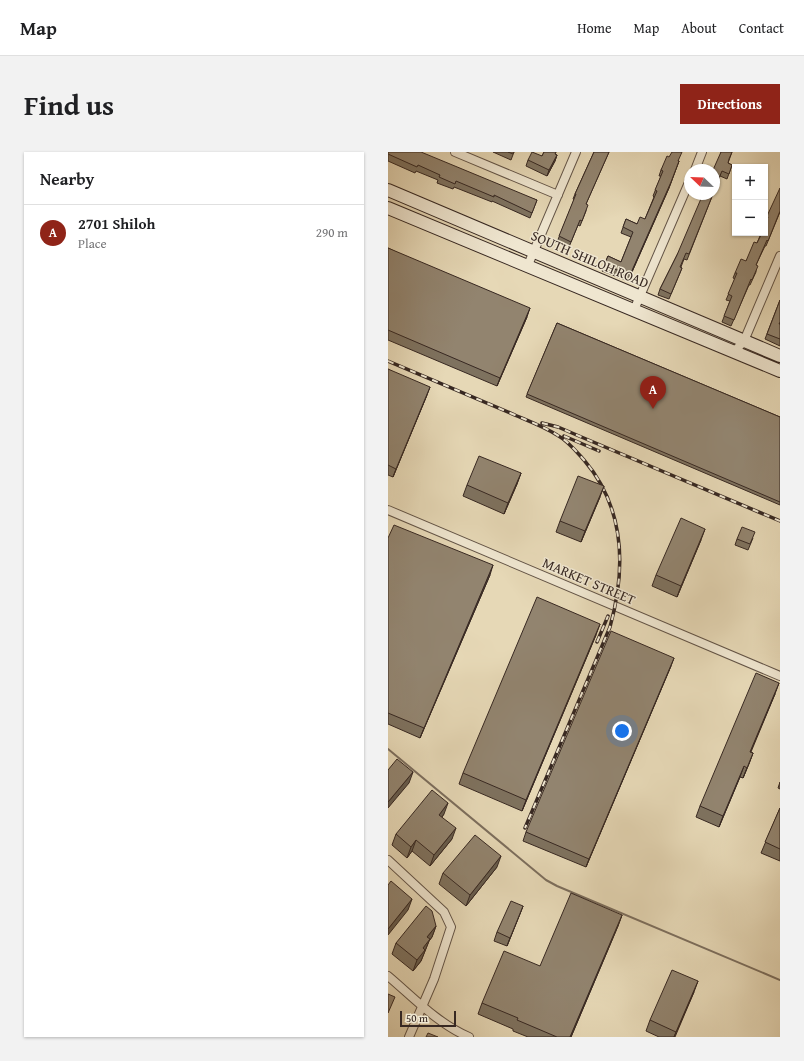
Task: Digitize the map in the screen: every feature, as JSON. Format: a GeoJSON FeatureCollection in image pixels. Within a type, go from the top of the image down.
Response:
{"type":"FeatureCollection","features":[{"type":"Feature","properties":{"kind":"main road","name":"SOUTH SHILOH ROAD"},"geometry":{"type":"LineString","coordinates":[[388,190],[780,356]]}},
{"type":"Feature","properties":{"kind":"main road"},"geometry":{"type":"LineString","coordinates":[[388,208],[780,371]]}},
{"type":"Feature","properties":{"kind":"street"},"geometry":{"type":"LineString","coordinates":[[454,152],[558,195]]}},
{"type":"Feature","properties":{"kind":"street"},"geometry":{"type":"LineString","coordinates":[[528,265],[576,152]]}},
{"type":"Feature","properties":{"kind":"street"},"geometry":{"type":"LineString","coordinates":[[697,164],[702,152]]}},
{"type":"Feature","properties":{"kind":"street"},"geometry":{"type":"LineString","coordinates":[[634,310],[684,194]]}},
{"type":"Feature","properties":{"kind":"street"},"geometry":{"type":"LineString","coordinates":[[734,352],[744,341],[780,256]]}},
{"type":"Feature","properties":{"kind":"street","name":"MARKET STREET"},"geometry":{"type":"LineString","coordinates":[[388,510],[780,676]]}},
{"type":"Feature","properties":{"kind":"street"},"geometry":{"type":"LineString","coordinates":[[388,860],[444,912],[451,927],[447,944],[434,979],[409,1037]]}},
{"type":"Feature","properties":{"kind":"street"},"geometry":{"type":"LineString","coordinates":[[388,976],[457,1032],[469,1037]]}},
{"type":"Feature","properties":{"kind":"building"},"geometry":{"type":"Polygon","coordinates":[[[388,152],[421,152],[537,200],[532,213],[494,195],[494,197],[456,181],[455,184],[418,165],[417,167],[388,154],[388,152]]]}},
{"type":"Feature","properties":{"kind":"building"},"geometry":{"type":"Polygon","coordinates":[[[532,152],[542,156],[544,152],[556,152],[555,154],[557,155],[549,170],[528,160],[532,152]]]}},
{"type":"Feature","properties":{"kind":"building"},"geometry":{"type":"Polygon","coordinates":[[[594,152],[609,152],[586,204],[588,205],[582,221],[580,220],[571,242],[559,236],[575,194],[594,152]]]}},
{"type":"Feature","properties":{"kind":"building"},"geometry":{"type":"Polygon","coordinates":[[[672,152],[682,152],[671,182],[630,275],[604,265],[608,256],[621,262],[633,232],[623,227],[626,219],[637,224],[640,217],[645,219],[657,191],[655,190],[663,171],[661,170],[667,156],[669,157],[672,152]]]}},
{"type":"Feature","properties":{"kind":"building"},"geometry":{"type":"Polygon","coordinates":[[[721,152],[732,152],[728,163],[732,165],[729,174],[722,171],[720,176],[720,164],[716,164],[721,152]]]}},
{"type":"Feature","properties":{"kind":"building"},"geometry":{"type":"Polygon","coordinates":[[[780,188],[780,211],[734,320],[724,316],[732,296],[728,294],[741,259],[746,261],[754,242],[757,243],[760,236],[768,236],[768,214],[780,188]]]}},
{"type":"Feature","properties":{"kind":"building"},"geometry":{"type":"Polygon","coordinates":[[[700,200],[711,200],[689,254],[686,253],[680,267],[682,268],[671,294],[660,289],[677,255],[700,200]]]}},
{"type":"Feature","properties":{"kind":"building"},"geometry":{"type":"Polygon","coordinates":[[[388,248],[530,308],[500,378],[388,330],[388,248]]]}},
{"type":"Feature","properties":{"kind":"building"},"geometry":{"type":"Polygon","coordinates":[[[780,300],[779,324],[780,339],[767,334],[780,300]]]}},
{"type":"Feature","properties":{"kind":"building"},"geometry":{"type":"Polygon","coordinates":[[[557,323],[780,417],[780,502],[527,394],[557,323]]]}},
{"type":"Feature","properties":{"kind":"building"},"geometry":{"type":"Polygon","coordinates":[[[388,369],[430,387],[396,469],[388,465],[388,369]]]}},
{"type":"Feature","properties":{"kind":"building"},"geometry":{"type":"Polygon","coordinates":[[[479,456],[521,473],[508,503],[467,485],[479,456]]]}},
{"type":"Feature","properties":{"kind":"building"},"geometry":{"type":"Polygon","coordinates":[[[578,476],[604,486],[585,531],[560,521],[578,476]]]}},
{"type":"Feature","properties":{"kind":"building"},"geometry":{"type":"Polygon","coordinates":[[[681,518],[705,529],[681,586],[656,575],[681,518]]]}},
{"type":"Feature","properties":{"kind":"building"},"geometry":{"type":"Polygon","coordinates":[[[394,525],[493,565],[424,728],[388,713],[388,538],[394,525]]]}},
{"type":"Feature","properties":{"kind":"building"},"geometry":{"type":"Polygon","coordinates":[[[742,527],[755,532],[750,544],[737,539],[742,527]]]}},
{"type":"Feature","properties":{"kind":"building"},"geometry":{"type":"Polygon","coordinates":[[[537,597],[600,624],[526,800],[463,773],[537,597]]]}},
{"type":"Feature","properties":{"kind":"building"},"geometry":{"type":"Polygon","coordinates":[[[611,631],[674,658],[589,859],[526,832],[611,631]]]}},
{"type":"Feature","properties":{"kind":"building"},"geometry":{"type":"Polygon","coordinates":[[[756,673],[779,683],[750,752],[753,753],[747,768],[744,766],[723,816],[700,806],[756,673]]]}},
{"type":"Feature","properties":{"kind":"building"},"geometry":{"type":"Polygon","coordinates":[[[397,759],[413,772],[388,802],[388,770],[397,759]]]}},
{"type":"Feature","properties":{"kind":"building"},"geometry":{"type":"Polygon","coordinates":[[[432,790],[448,803],[439,815],[456,828],[434,855],[416,840],[411,847],[396,834],[432,790]]]}},
{"type":"Feature","properties":{"kind":"building"},"geometry":{"type":"Polygon","coordinates":[[[780,808],[780,849],[765,842],[780,808]]]}},
{"type":"Feature","properties":{"kind":"building"},"geometry":{"type":"Polygon","coordinates":[[[475,835],[501,856],[470,895],[443,873],[475,835]]]}},
{"type":"Feature","properties":{"kind":"building"},"geometry":{"type":"Polygon","coordinates":[[[391,881],[412,899],[388,929],[388,885],[391,881]]]}},
{"type":"Feature","properties":{"kind":"building"},"geometry":{"type":"Polygon","coordinates":[[[571,893],[622,915],[570,1037],[557,1037],[517,1020],[518,1018],[482,1003],[504,951],[540,966],[571,893]]]}},
{"type":"Feature","properties":{"kind":"building"},"geometry":{"type":"Polygon","coordinates":[[[511,901],[523,906],[510,938],[497,932],[511,901]]]}},
{"type":"Feature","properties":{"kind":"building"},"geometry":{"type":"Polygon","coordinates":[[[426,906],[432,911],[436,926],[427,937],[430,939],[423,948],[425,950],[417,960],[396,943],[426,906]]]}},
{"type":"Feature","properties":{"kind":"building"},"geometry":{"type":"Polygon","coordinates":[[[672,970],[698,981],[676,1032],[650,1020],[672,970]]]}},
{"type":"Feature","properties":{"kind":"building"},"geometry":{"type":"Polygon","coordinates":[[[388,994],[395,997],[388,1013],[388,994]]]}},
{"type":"Feature","properties":{"kind":"building"},"geometry":{"type":"Polygon","coordinates":[[[428,1033],[438,1037],[426,1037],[428,1033]]]}},
{"type":"Feature","properties":{"kind":"waterway"},"geometry":{"type":"LineString","coordinates":[[388,749],[546,880],[780,980]]}},
{"type":"Feature","properties":{"kind":"railway"},"geometry":{"type":"LineString","coordinates":[[388,361],[515,415]]}},
{"type":"Feature","properties":{"kind":"railway"},"geometry":{"type":"LineString","coordinates":[[510,413],[561,437],[572,446],[584,460],[598,479],[608,498],[614,519],[620,561],[615,605],[610,627],[525,828]]}},
{"type":"Feature","properties":{"kind":"railway"},"geometry":{"type":"LineString","coordinates":[[542,423],[558,427],[780,521]]}},
{"type":"Feature","properties":{"kind":"railway"},"geometry":{"type":"LineString","coordinates":[[564,436],[599,451]]}},
{"type":"Feature","properties":{"kind":"railway"},"geometry":{"type":"LineString","coordinates":[[597,642],[608,616]]}},
{"type":"Feature","properties":{"kind":"place","name":"2701 Shiloh"},"geometry":{"type":"Point","coordinates":[653,409]}}]}
